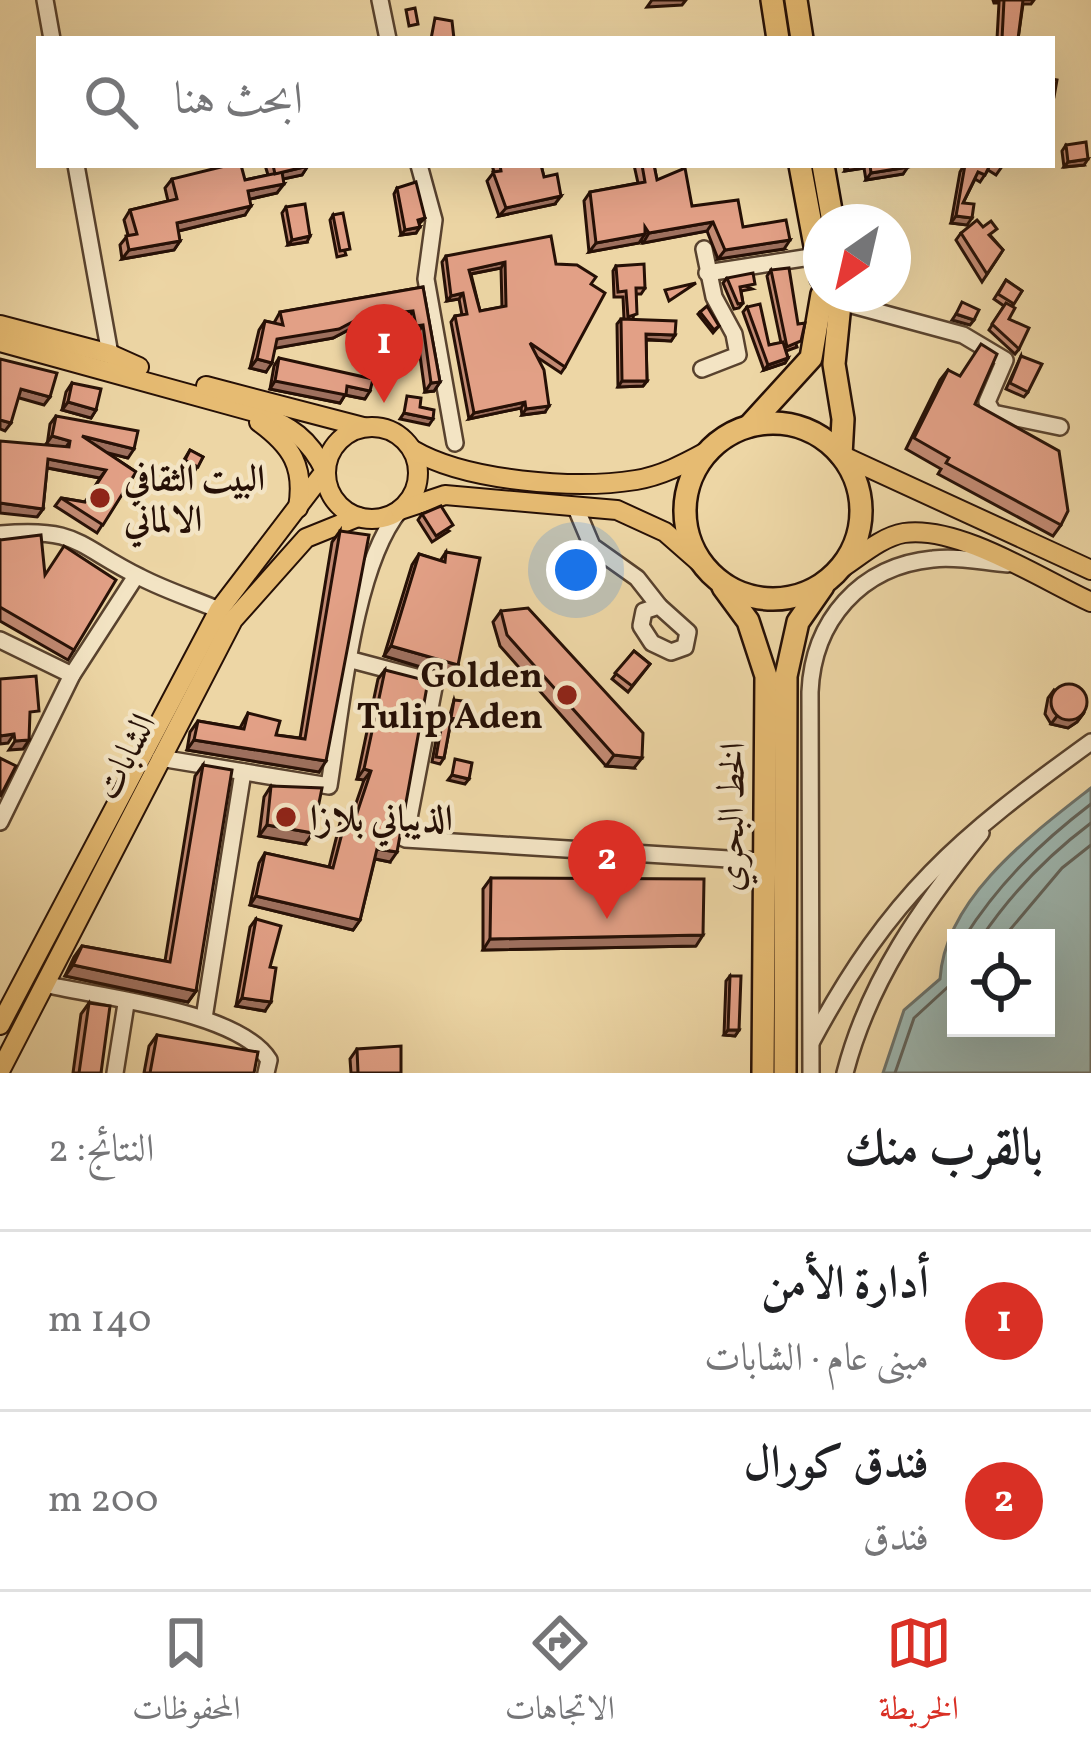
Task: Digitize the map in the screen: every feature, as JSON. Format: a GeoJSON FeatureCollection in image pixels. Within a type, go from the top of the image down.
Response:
{"type":"FeatureCollection","features":[{"type":"Feature","properties":{"kind":"highway"},"geometry":{"type":"LineString","coordinates":[[772,0],[778,36]]}},
{"type":"Feature","properties":{"kind":"highway"},"geometry":{"type":"LineString","coordinates":[[796,0],[802,36]]}},
{"type":"Feature","properties":{"kind":"highway"},"geometry":{"type":"LineString","coordinates":[[801,168],[807,204]]}},
{"type":"Feature","properties":{"kind":"highway"},"geometry":{"type":"LineString","coordinates":[[824,168],[830,204]]}},
{"type":"Feature","properties":{"kind":"highway"},"geometry":{"type":"LineString","coordinates":[[749,426],[800,427],[841,455],[858,489],[861,514],[852,550],[833,575],[808,592],[772,599],[747,595],[711,573],[688,535],[685,510],[693,473],[706,452],[749,426],[811,358],[829,312]]}},
{"type":"Feature","properties":{"kind":"highway"},"geometry":{"type":"LineString","coordinates":[[835,312],[834,364],[844,419],[841,455]]}},
{"type":"Feature","properties":{"kind":"highway","name":"الخط البحري"},"geometry":{"type":"LineString","coordinates":[[711,573],[748,621],[765,662],[763,1073]]}},
{"type":"Feature","properties":{"kind":"highway","name":"الخط البحري"},"geometry":{"type":"LineString","coordinates":[[785,1073],[788,646],[809,601],[833,575]]}},
{"type":"Feature","properties":{"kind":"main road"},"geometry":{"type":"LineString","coordinates":[[0,325],[110,354],[140,372],[294,428],[313,445],[332,496],[358,517],[375,519],[445,495],[637,517],[665,532],[711,573]]}},
{"type":"Feature","properties":{"kind":"main road"},"geometry":{"type":"LineString","coordinates":[[0,343],[392,430],[412,450],[456,470],[608,484],[668,471],[706,452]]}},
{"type":"Feature","properties":{"kind":"main road"},"geometry":{"type":"LineString","coordinates":[[234,407],[287,444],[301,471],[297,514]]}},
{"type":"Feature","properties":{"kind":"main road"},"geometry":{"type":"LineString","coordinates":[[326,471],[334,446],[363,427]]}},
{"type":"Feature","properties":{"kind":"main road"},"geometry":{"type":"LineString","coordinates":[[400,510],[416,487],[412,450]]}},
{"type":"Feature","properties":{"kind":"main road"},"geometry":{"type":"LineString","coordinates":[[841,455],[1091,570]]}},
{"type":"Feature","properties":{"kind":"main road","name":"الشابات"},"geometry":{"type":"LineString","coordinates":[[0,1025],[219,610],[326,471]]}},
{"type":"Feature","properties":{"kind":"main road","name":"الشابات"},"geometry":{"type":"LineString","coordinates":[[0,1071],[233,620],[306,538],[358,517]]}},
{"type":"Feature","properties":{"kind":"main road"},"geometry":{"type":"LineString","coordinates":[[833,575],[904,533],[968,542],[1091,602]]}},
{"type":"Feature","properties":{"kind":"main road"},"geometry":{"type":"LineString","coordinates":[[25,976],[44,984]]}},
{"type":"Feature","properties":{"kind":"street"},"geometry":{"type":"LineString","coordinates":[[45,0],[51,36]]}},
{"type":"Feature","properties":{"kind":"street"},"geometry":{"type":"LineString","coordinates":[[380,0],[387,36]]}},
{"type":"Feature","properties":{"kind":"street"},"geometry":{"type":"LineString","coordinates":[[77,168],[110,354]]}},
{"type":"Feature","properties":{"kind":"street"},"geometry":{"type":"LineString","coordinates":[[419,168],[434,220],[426,279],[455,442]]}},
{"type":"Feature","properties":{"kind":"street"},"geometry":{"type":"LineString","coordinates":[[702,369],[738,355],[707,273],[704,249]]}},
{"type":"Feature","properties":{"kind":"street"},"geometry":{"type":"LineString","coordinates":[[707,273],[803,268]]}},
{"type":"Feature","properties":{"kind":"street"},"geometry":{"type":"LineString","coordinates":[[887,312],[963,334],[1005,360],[987,403],[993,413],[1060,427]]}},
{"type":"Feature","properties":{"kind":"street"},"geometry":{"type":"LineString","coordinates":[[575,508],[592,546],[637,578],[658,606],[688,632],[685,647],[670,652],[652,644],[634,607],[637,578]]}},
{"type":"Feature","properties":{"kind":"street"},"geometry":{"type":"LineString","coordinates":[[160,758],[329,786],[348,658],[382,532],[400,510]]}},
{"type":"Feature","properties":{"kind":"street"},"geometry":{"type":"LineString","coordinates":[[0,534],[43,530],[68,534],[136,576],[219,610]]}},
{"type":"Feature","properties":{"kind":"street"},"geometry":{"type":"LineString","coordinates":[[811,1073],[811,692],[817,641],[850,596],[897,568],[936,559],[1008,564]]}},
{"type":"Feature","properties":{"kind":"street"},"geometry":{"type":"LineString","coordinates":[[0,822],[72,675],[136,576]]}},
{"type":"Feature","properties":{"kind":"street"},"geometry":{"type":"LineString","coordinates":[[641,626],[644,611],[658,606]]}},
{"type":"Feature","properties":{"kind":"street"},"geometry":{"type":"LineString","coordinates":[[0,640],[72,675]]}},
{"type":"Feature","properties":{"kind":"street"},"geometry":{"type":"LineString","coordinates":[[348,658],[435,682],[405,839],[761,861]]}},
{"type":"Feature","properties":{"kind":"street"},"geometry":{"type":"LineString","coordinates":[[811,1044],[898,904],[947,852],[1091,742]]}},
{"type":"Feature","properties":{"kind":"street"},"geometry":{"type":"LineString","coordinates":[[204,1018],[243,772]]}},
{"type":"Feature","properties":{"kind":"street"},"geometry":{"type":"LineString","coordinates":[[845,1073],[866,1007],[896,950],[1005,806]]}},
{"type":"Feature","properties":{"kind":"street"},"geometry":{"type":"LineString","coordinates":[[44,984],[204,1018],[261,1047],[268,1060],[266,1073]]}},
{"type":"Feature","properties":{"kind":"street"},"geometry":{"type":"LineString","coordinates":[[115,1073],[126,1004]]}},
{"type":"Feature","properties":{"kind":"water"},"geometry":{"type":"Polygon","coordinates":[[[1091,788],[1091,1073],[883,1073],[904,1010],[940,979],[947,944],[947,1037],[1055,1037],[1055,929],[954,929],[974,895],[1018,848],[1091,788]]]}},
{"type":"Feature","properties":{"kind":"building"},"geometry":{"type":"Polygon","coordinates":[[[1004,0],[1023,0],[1018,36],[1002,36],[1004,0]]]}},
{"type":"Feature","properties":{"kind":"building"},"geometry":{"type":"Polygon","coordinates":[[[415,8],[418,24],[409,26],[406,10],[415,8]]]}},
{"type":"Feature","properties":{"kind":"building"},"geometry":{"type":"Polygon","coordinates":[[[435,18],[452,21],[454,36],[432,36],[435,18]]]}},
{"type":"Feature","properties":{"kind":"building"},"geometry":{"type":"Polygon","coordinates":[[[1086,142],[1088,159],[1068,162],[1066,145],[1086,142]]]}},
{"type":"Feature","properties":{"kind":"building"},"geometry":{"type":"Polygon","coordinates":[[[217,168],[242,168],[245,180],[282,172],[284,184],[248,191],[251,206],[177,223],[180,241],[129,250],[126,236],[137,234],[130,210],[177,199],[172,179],[217,168]]]}},
{"type":"Feature","properties":{"kind":"building"},"geometry":{"type":"Polygon","coordinates":[[[542,168],[544,177],[557,174],[561,196],[506,208],[493,172],[542,168]]]}},
{"type":"Feature","properties":{"kind":"building"},"geometry":{"type":"Polygon","coordinates":[[[643,168],[655,168],[657,180],[685,168],[692,206],[738,200],[743,227],[786,220],[790,240],[725,250],[713,222],[649,233],[645,227],[645,234],[596,243],[590,192],[645,182],[643,168]]]}},
{"type":"Feature","properties":{"kind":"building"},"geometry":{"type":"Polygon","coordinates":[[[964,168],[988,168],[985,175],[978,172],[963,203],[974,204],[972,218],[956,216],[964,168]]]}},
{"type":"Feature","properties":{"kind":"building"},"geometry":{"type":"Polygon","coordinates":[[[416,182],[425,218],[418,220],[420,227],[405,230],[397,188],[416,182]]]}},
{"type":"Feature","properties":{"kind":"building"},"geometry":{"type":"Polygon","coordinates":[[[305,204],[310,236],[292,240],[286,207],[305,204]]]}},
{"type":"Feature","properties":{"kind":"building"},"geometry":{"type":"Polygon","coordinates":[[[343,213],[350,249],[340,251],[333,215],[343,213]]]}},
{"type":"Feature","properties":{"kind":"building"},"geometry":{"type":"Polygon","coordinates":[[[977,220],[983,227],[991,221],[997,229],[989,235],[1003,250],[987,274],[961,233],[977,220]]]}},
{"type":"Feature","properties":{"kind":"building"},"geometry":{"type":"Polygon","coordinates":[[[551,236],[556,264],[577,265],[596,277],[591,284],[605,293],[565,367],[530,343],[544,370],[549,406],[526,409],[525,402],[474,413],[455,316],[467,314],[463,293],[451,296],[446,256],[551,236]],[[505,262],[469,270],[480,311],[506,306],[505,262]]]}},
{"type":"Feature","properties":{"kind":"building"},"geometry":{"type":"Polygon","coordinates":[[[644,264],[645,288],[636,288],[637,314],[628,317],[626,291],[618,292],[616,266],[644,264]]]}},
{"type":"Feature","properties":{"kind":"building"},"geometry":{"type":"Polygon","coordinates":[[[789,268],[798,324],[805,323],[801,341],[787,347],[771,270],[789,268]]]}},
{"type":"Feature","properties":{"kind":"building"},"geometry":{"type":"Polygon","coordinates":[[[753,273],[755,284],[740,287],[743,303],[738,304],[727,278],[753,273]]]}},
{"type":"Feature","properties":{"kind":"building"},"geometry":{"type":"Polygon","coordinates":[[[1006,280],[1022,291],[1014,304],[998,294],[1006,280]]]}},
{"type":"Feature","properties":{"kind":"building"},"geometry":{"type":"Polygon","coordinates":[[[696,283],[669,301],[665,290],[696,283]]]}},
{"type":"Feature","properties":{"kind":"building"},"geometry":{"type":"Polygon","coordinates":[[[423,287],[440,382],[431,383],[423,325],[416,326],[413,311],[362,317],[339,329],[277,339],[272,363],[257,359],[265,321],[283,325],[280,312],[423,287]]]}},
{"type":"Feature","properties":{"kind":"building"},"geometry":{"type":"Polygon","coordinates":[[[962,302],[979,310],[974,320],[956,314],[962,302]]]}},
{"type":"Feature","properties":{"kind":"building"},"geometry":{"type":"Polygon","coordinates":[[[1006,303],[1015,308],[1009,319],[1029,328],[1019,349],[992,324],[1006,303]]]}},
{"type":"Feature","properties":{"kind":"building"},"geometry":{"type":"Polygon","coordinates":[[[760,304],[769,345],[783,342],[788,358],[768,365],[747,307],[760,304]]]}},
{"type":"Feature","properties":{"kind":"building"},"geometry":{"type":"Polygon","coordinates":[[[707,306],[719,326],[714,330],[700,312],[707,306]]]}},
{"type":"Feature","properties":{"kind":"building"},"geometry":{"type":"Polygon","coordinates":[[[621,319],[676,321],[675,335],[646,334],[647,381],[622,381],[621,319]]]}},
{"type":"Feature","properties":{"kind":"building"},"geometry":{"type":"Polygon","coordinates":[[[981,344],[997,354],[975,404],[1059,451],[1068,511],[1061,525],[946,463],[949,458],[914,438],[948,370],[960,376],[981,344]]]}},
{"type":"Feature","properties":{"kind":"building"},"geometry":{"type":"Polygon","coordinates":[[[1021,356],[1042,364],[1028,392],[1010,383],[1021,356]]]}},
{"type":"Feature","properties":{"kind":"building"},"geometry":{"type":"Polygon","coordinates":[[[279,358],[373,379],[370,391],[347,386],[346,395],[275,381],[279,358]]]}},
{"type":"Feature","properties":{"kind":"building"},"geometry":{"type":"Polygon","coordinates":[[[0,359],[57,373],[50,397],[21,389],[11,423],[0,420],[0,359]]]}},
{"type":"Feature","properties":{"kind":"building"},"geometry":{"type":"Polygon","coordinates":[[[72,383],[101,389],[96,410],[68,402],[72,383]]]}},
{"type":"Feature","properties":{"kind":"building"},"geometry":{"type":"Polygon","coordinates":[[[407,396],[421,398],[420,407],[434,410],[433,419],[404,413],[407,396]]]}},
{"type":"Feature","properties":{"kind":"building"},"geometry":{"type":"Polygon","coordinates":[[[56,416],[138,431],[134,449],[82,436],[136,472],[103,525],[61,498],[85,502],[106,470],[48,459],[43,509],[0,503],[0,441],[69,447],[70,441],[52,436],[56,416]]]}},
{"type":"Feature","properties":{"kind":"building"},"geometry":{"type":"Polygon","coordinates":[[[190,450],[203,457],[198,467],[185,460],[190,450]]]}},
{"type":"Feature","properties":{"kind":"building"},"geometry":{"type":"Polygon","coordinates":[[[441,506],[453,525],[436,536],[422,514],[441,506]]]}},
{"type":"Feature","properties":{"kind":"building"},"geometry":{"type":"Polygon","coordinates":[[[340,531],[369,535],[326,761],[194,740],[198,721],[244,729],[248,713],[280,721],[276,735],[305,739],[340,531]]]}},
{"type":"Feature","properties":{"kind":"building"},"geometry":{"type":"Polygon","coordinates":[[[41,535],[45,575],[64,546],[116,580],[74,650],[0,607],[0,540],[41,535]]]}},
{"type":"Feature","properties":{"kind":"building"},"geometry":{"type":"Polygon","coordinates":[[[446,552],[480,558],[458,665],[391,646],[419,554],[445,562],[446,552]]]}},
{"type":"Feature","properties":{"kind":"building"},"geometry":{"type":"Polygon","coordinates":[[[528,608],[643,733],[642,758],[614,755],[507,635],[501,611],[528,608]]]}},
{"type":"Feature","properties":{"kind":"building"},"geometry":{"type":"Polygon","coordinates":[[[634,651],[650,664],[632,686],[615,673],[634,651]]]}},
{"type":"Feature","properties":{"kind":"building"},"geometry":{"type":"Polygon","coordinates":[[[385,670],[428,681],[397,852],[377,849],[360,920],[256,896],[265,853],[333,868],[347,814],[356,816],[371,771],[364,769],[385,670]]]}},
{"type":"Feature","properties":{"kind":"building"},"geometry":{"type":"Polygon","coordinates":[[[36,676],[39,711],[30,712],[29,740],[15,741],[14,734],[0,736],[0,679],[36,676]]]}},
{"type":"Feature","properties":{"kind":"building"},"geometry":{"type":"Polygon","coordinates":[[[1069,684],[1081,690],[1087,702],[1081,714],[1069,720],[1057,714],[1051,702],[1057,690],[1069,684]]]}},
{"type":"Feature","properties":{"kind":"building"},"geometry":{"type":"Polygon","coordinates":[[[454,700],[464,701],[460,720],[451,718],[454,700]]]}},
{"type":"Feature","properties":{"kind":"building"},"geometry":{"type":"Polygon","coordinates":[[[443,718],[451,720],[444,758],[436,757],[443,718]]]}},
{"type":"Feature","properties":{"kind":"building"},"geometry":{"type":"Polygon","coordinates":[[[0,758],[16,766],[0,797],[0,758]]]}},
{"type":"Feature","properties":{"kind":"building"},"geometry":{"type":"Polygon","coordinates":[[[455,759],[472,763],[469,779],[452,775],[455,759]]]}},
{"type":"Feature","properties":{"kind":"building"},"geometry":{"type":"Polygon","coordinates":[[[203,765],[232,770],[196,991],[73,965],[82,946],[170,962],[203,765]]]}},
{"type":"Feature","properties":{"kind":"building","name":"الذيباني بلازا"},"geometry":{"type":"Polygon","coordinates":[[[271,786],[322,788],[313,833],[267,825],[271,786]]]}},
{"type":"Feature","properties":{"kind":"building"},"geometry":{"type":"Polygon","coordinates":[[[491,878],[704,879],[703,935],[490,939],[491,878]]]}},
{"type":"Feature","properties":{"kind":"building"},"geometry":{"type":"Polygon","coordinates":[[[256,919],[281,926],[270,967],[276,968],[271,1002],[242,998],[256,919]]]}},
{"type":"Feature","properties":{"kind":"building"},"geometry":{"type":"Polygon","coordinates":[[[730,976],[741,976],[739,1030],[728,1030],[730,976]]]}},
{"type":"Feature","properties":{"kind":"building"},"geometry":{"type":"Polygon","coordinates":[[[89,1003],[110,1006],[101,1073],[79,1073],[89,1003]]]}},
{"type":"Feature","properties":{"kind":"building"},"geometry":{"type":"Polygon","coordinates":[[[157,1035],[258,1052],[254,1073],[150,1073],[157,1035]]]}},
{"type":"Feature","properties":{"kind":"building"},"geometry":{"type":"Polygon","coordinates":[[[401,1046],[401,1073],[358,1073],[357,1049],[401,1046]]]}},
{"type":"Feature","properties":{"kind":"place","name":"أدارة الأمن"},"geometry":{"type":"Point","coordinates":[384,403]}},
{"type":"Feature","properties":{"kind":"place","name":"البيت الثقافي الالماني"},"geometry":{"type":"Point","coordinates":[100,498]}},
{"type":"Feature","properties":{"kind":"place","name":"Golden Tulip Aden"},"geometry":{"type":"Point","coordinates":[567,695]}},
{"type":"Feature","properties":{"kind":"place","name":"الذيباني بلازا"},"geometry":{"type":"Point","coordinates":[286,817]}},
{"type":"Feature","properties":{"kind":"place","name":"فندق كورال"},"geometry":{"type":"Point","coordinates":[607,919]}}]}
